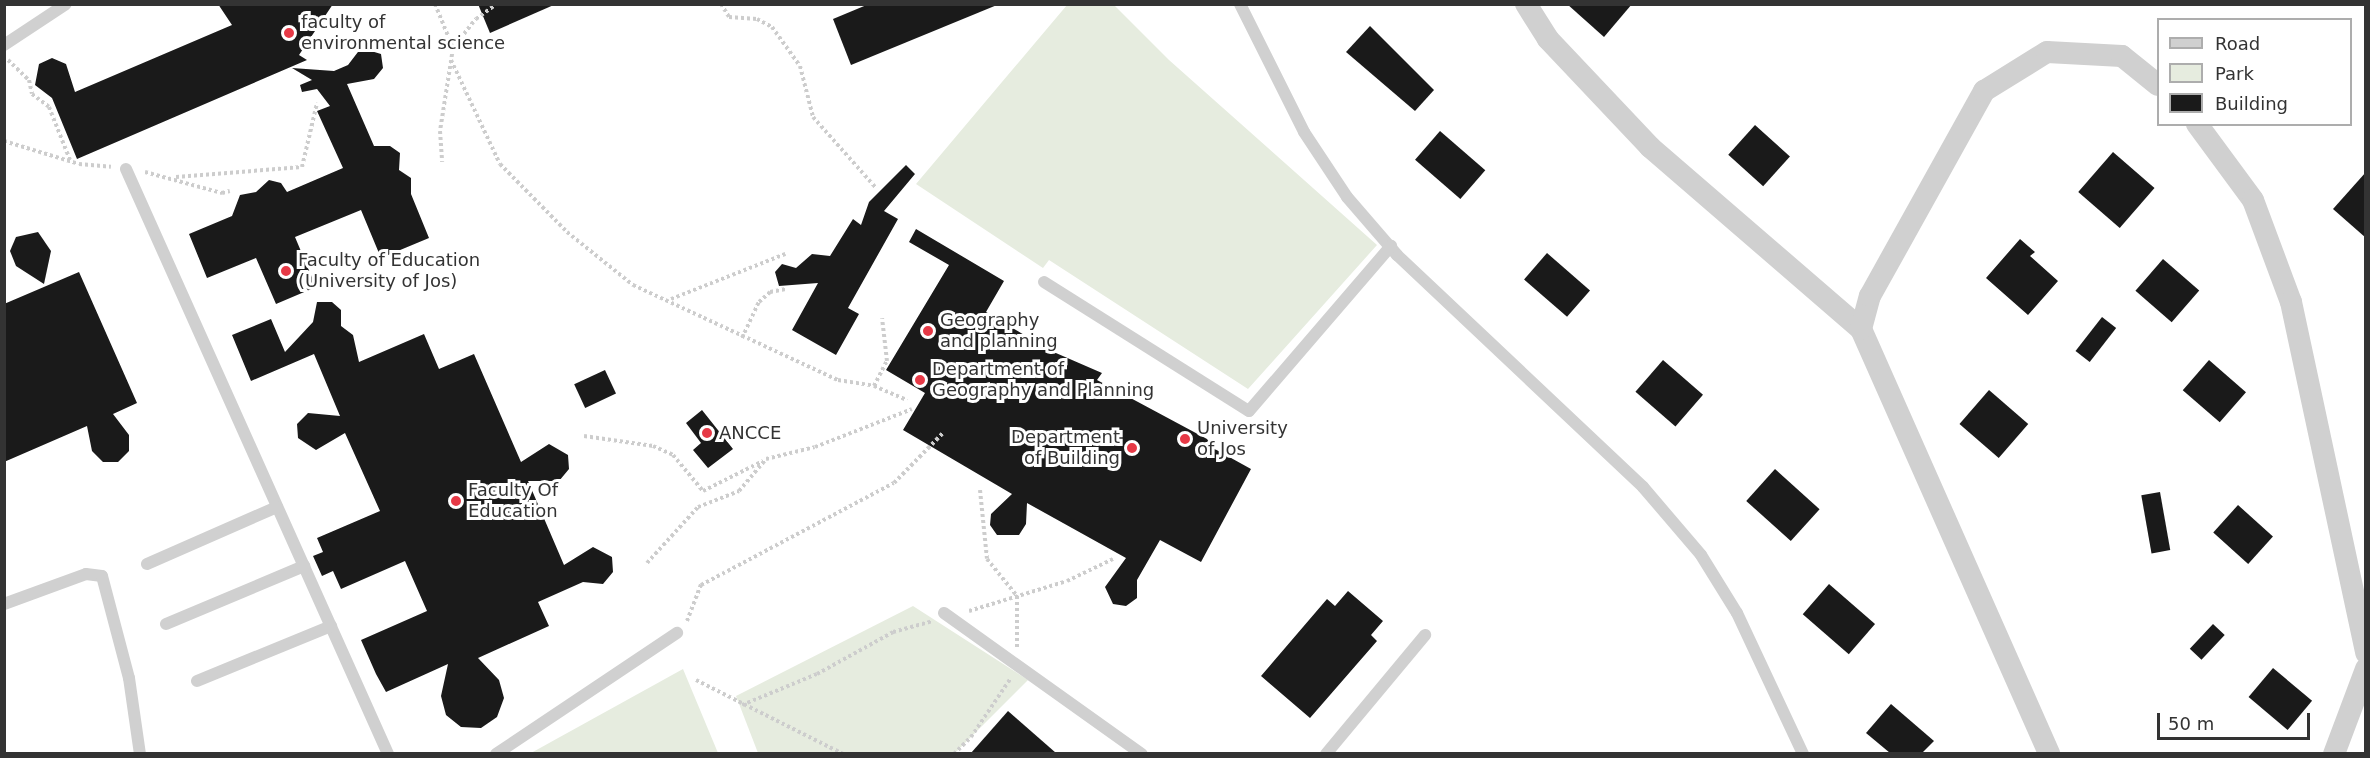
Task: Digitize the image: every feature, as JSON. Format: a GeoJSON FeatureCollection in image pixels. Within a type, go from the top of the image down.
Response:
{"type":"FeatureCollection","features":[{"type":"Feature","properties":{"kind":"street"},"geometry":{"type":"LineString","coordinates":[[1526,4],[1548,39],[1650,147],[1861,329],[2049,753]]}},
{"type":"Feature","properties":{"kind":"street"},"geometry":{"type":"LineString","coordinates":[[1861,329],[1870,296],[1984,91],[2047,52],[2122,56],[2157,84]]}},
{"type":"Feature","properties":{"kind":"street"},"geometry":{"type":"LineString","coordinates":[[2198,126],[2253,200],[2291,302],[2366,653]]}},
{"type":"Feature","properties":{"kind":"street"},"geometry":{"type":"LineString","coordinates":[[2334,753],[2366,669]]}},
{"type":"Feature","properties":{"kind":"lane"},"geometry":{"type":"LineString","coordinates":[[4,45],[66,4]]}},
{"type":"Feature","properties":{"kind":"lane"},"geometry":{"type":"LineString","coordinates":[[1240,4],[1304,132],[1347,197],[1391,246],[1676,524],[1737,613],[1803,753]]}},
{"type":"Feature","properties":{"kind":"lane"},"geometry":{"type":"LineString","coordinates":[[126,169],[388,753]]}},
{"type":"Feature","properties":{"kind":"lane"},"geometry":{"type":"LineString","coordinates":[[1044,282],[1249,411],[1391,246]]}},
{"type":"Feature","properties":{"kind":"lane"},"geometry":{"type":"LineString","coordinates":[[147,564],[277,507]]}},
{"type":"Feature","properties":{"kind":"lane"},"geometry":{"type":"LineString","coordinates":[[166,624],[304,567]]}},
{"type":"Feature","properties":{"kind":"lane"},"geometry":{"type":"LineString","coordinates":[[4,604],[86,574],[102,576],[129,678],[140,753]]}},
{"type":"Feature","properties":{"kind":"lane"},"geometry":{"type":"LineString","coordinates":[[946,615],[1142,753]]}},
{"type":"Feature","properties":{"kind":"lane"},"geometry":{"type":"LineString","coordinates":[[197,681],[331,626]]}},
{"type":"Feature","properties":{"kind":"lane"},"geometry":{"type":"LineString","coordinates":[[496,753],[677,633]]}},
{"type":"Feature","properties":{"kind":"lane"},"geometry":{"type":"LineString","coordinates":[[1326,753],[1425,635]]}},
{"type":"Feature","properties":{"kind":"path"},"geometry":{"type":"LineString","coordinates":[[435,4],[453,48]]}},
{"type":"Feature","properties":{"kind":"path"},"geometry":{"type":"LineString","coordinates":[[442,162],[440,131],[453,48],[476,20],[497,4]]}},
{"type":"Feature","properties":{"kind":"path"},"geometry":{"type":"LineString","coordinates":[[721,4],[729,17],[757,19],[772,27],[800,66],[813,117],[876,188]]}},
{"type":"Feature","properties":{"kind":"path"},"geometry":{"type":"LineString","coordinates":[[4,58],[29,80],[40,104],[49,108],[70,160]]}},
{"type":"Feature","properties":{"kind":"path"},"geometry":{"type":"LineString","coordinates":[[451,60],[500,164],[593,254],[633,285],[670,300],[742,338],[838,380],[874,386],[907,400]]}},
{"type":"Feature","properties":{"kind":"path"},"geometry":{"type":"LineString","coordinates":[[175,177],[302,167],[317,103]]}},
{"type":"Feature","properties":{"kind":"path"},"geometry":{"type":"LineString","coordinates":[[670,300],[785,254]]}},
{"type":"Feature","properties":{"kind":"path"},"geometry":{"type":"LineString","coordinates":[[742,338],[759,302],[770,292],[786,289]]}},
{"type":"Feature","properties":{"kind":"path"},"geometry":{"type":"LineString","coordinates":[[874,386],[887,361],[882,318]]}},
{"type":"Feature","properties":{"kind":"path"},"geometry":{"type":"LineString","coordinates":[[584,436],[653,446],[673,455],[703,491],[766,459],[815,447],[912,409]]}},
{"type":"Feature","properties":{"kind":"path"},"geometry":{"type":"LineString","coordinates":[[677,633],[695,607],[701,585],[894,483],[944,432]]}},
{"type":"Feature","properties":{"kind":"path"},"geometry":{"type":"LineString","coordinates":[[647,563],[698,507],[738,491],[766,459]]}},
{"type":"Feature","properties":{"kind":"path"},"geometry":{"type":"LineString","coordinates":[[954,753],[971,737],[1005,691],[1015,663],[1017,596],[987,559],[980,490]]}},
{"type":"Feature","properties":{"kind":"path"},"geometry":{"type":"LineString","coordinates":[[742,705],[817,674],[893,632],[1067,581],[1113,559]]}},
{"type":"Feature","properties":{"kind":"path"},"geometry":{"type":"LineString","coordinates":[[696,680],[742,705],[795,726],[843,753]]}},
{"type":"Feature","properties":{"kind":"green space"},"geometry":{"type":"Polygon","coordinates":[[[1067,5],[1114,5],[1169,60],[1377,245],[1248,389],[1049,260],[1043,268],[916,184],[1067,5]]]}},
{"type":"Feature","properties":{"kind":"green space"},"geometry":{"type":"Polygon","coordinates":[[[913,606],[1028,680],[955,753],[758,753],[736,696],[913,606]]]}},
{"type":"Feature","properties":{"kind":"green space"},"geometry":{"type":"Polygon","coordinates":[[[683,669],[718,753],[531,753],[683,669]]]}},
{"type":"Feature","properties":{"kind":"building","name":"faculty of environmental science"},"geometry":{"type":"Polygon","coordinates":[[[218,4],[333,4],[299,55],[307,60],[77,159],[52,98],[35,85],[39,64],[52,58],[66,64],[75,92],[232,25],[218,4]]]}},
{"type":"Feature","properties":{"kind":"building"},"geometry":{"type":"Polygon","coordinates":[[[478,4],[556,4],[490,33],[478,4]]]}},
{"type":"Feature","properties":{"kind":"building"},"geometry":{"type":"Polygon","coordinates":[[[869,4],[997,5],[851,65],[833,19],[869,4]]]}},
{"type":"Feature","properties":{"kind":"building"},"geometry":{"type":"Polygon","coordinates":[[[1567,4],[1632,4],[1604,37],[1567,4]]]}},
{"type":"Feature","properties":{"kind":"building"},"geometry":{"type":"Polygon","coordinates":[[[1370,26],[1434,90],[1415,111],[1346,52],[1370,26]]]}},
{"type":"Feature","properties":{"kind":"building"},"geometry":{"type":"Polygon","coordinates":[[[361,48],[381,54],[383,68],[374,79],[347,84],[374,146],[390,146],[400,153],[399,170],[411,178],[411,194],[429,238],[381,258],[361,210],[295,237],[316,287],[276,304],[256,258],[207,278],[189,234],[232,216],[240,195],[256,192],[269,180],[281,183],[287,192],[343,168],[317,111],[330,106],[317,89],[302,92],[300,85],[312,80],[292,68],[334,71],[348,65],[361,48]]]}},
{"type":"Feature","properties":{"kind":"building"},"geometry":{"type":"Polygon","coordinates":[[[1755,125],[1790,156],[1763,186],[1728,155],[1755,125]]]}},
{"type":"Feature","properties":{"kind":"building"},"geometry":{"type":"Polygon","coordinates":[[[1440,131],[1485,170],[1460,199],[1415,160],[1440,131]]]}},
{"type":"Feature","properties":{"kind":"building"},"geometry":{"type":"Polygon","coordinates":[[[2113,152],[2155,188],[2120,228],[2078,192],[2113,152]]]}},
{"type":"Feature","properties":{"kind":"building"},"geometry":{"type":"Polygon","coordinates":[[[906,165],[915,174],[884,211],[898,219],[848,308],[859,314],[836,355],[792,330],[818,283],[779,286],[775,272],[782,264],[796,268],[812,254],[830,256],[853,219],[861,225],[869,202],[906,165]]]}},
{"type":"Feature","properties":{"kind":"building"},"geometry":{"type":"Polygon","coordinates":[[[2366,172],[2366,238],[2333,209],[2366,172]]]}},
{"type":"Feature","properties":{"kind":"building"},"geometry":{"type":"Polygon","coordinates":[[[916,229],[1004,281],[986,312],[1049,350],[1102,373],[1097,380],[1207,439],[1213,448],[1251,469],[1201,562],[1160,540],[1137,580],[1137,598],[1126,606],[1113,604],[1105,587],[1126,558],[1027,503],[1026,524],[1019,535],[997,535],[990,525],[991,514],[1012,494],[903,430],[925,393],[886,370],[949,265],[909,242],[916,229]]]}},
{"type":"Feature","properties":{"kind":"building"},"geometry":{"type":"Polygon","coordinates":[[[38,232],[51,251],[44,284],[16,266],[10,251],[16,237],[38,232]]]}},
{"type":"Feature","properties":{"kind":"building"},"geometry":{"type":"Polygon","coordinates":[[[2020,239],[2035,252],[2030,256],[2058,281],[2028,315],[1986,278],[2020,239]]]}},
{"type":"Feature","properties":{"kind":"building"},"geometry":{"type":"Polygon","coordinates":[[[1547,253],[1590,290],[1567,317],[1524,279],[1547,253]]]}},
{"type":"Feature","properties":{"kind":"building"},"geometry":{"type":"Polygon","coordinates":[[[2163,259],[2199,290],[2172,322],[2135,291],[2163,259]]]}},
{"type":"Feature","properties":{"kind":"building"},"geometry":{"type":"Polygon","coordinates":[[[79,272],[137,403],[113,414],[129,435],[129,451],[118,462],[103,462],[92,451],[87,426],[4,462],[4,304],[79,272]]]}},
{"type":"Feature","properties":{"kind":"building","name":"Faculty Of Education"},"geometry":{"type":"Polygon","coordinates":[[[317,302],[332,302],[341,310],[341,326],[353,335],[359,362],[424,334],[439,369],[474,354],[521,462],[549,444],[568,455],[569,469],[559,481],[528,481],[564,565],[593,547],[612,557],[613,572],[603,584],[583,582],[538,602],[549,626],[478,658],[499,680],[504,698],[497,717],[481,728],[461,727],[446,715],[441,696],[448,664],[386,692],[376,674],[361,640],[427,611],[405,561],[341,589],[333,571],[322,576],[313,556],[323,552],[317,538],[380,511],[345,433],[316,450],[298,438],[297,424],[308,413],[340,416],[314,354],[251,381],[232,335],[271,319],[285,352],[313,322],[317,302]]]}},
{"type":"Feature","properties":{"kind":"building"},"geometry":{"type":"Polygon","coordinates":[[[2102,317],[2116,328],[2090,362],[2076,351],[2102,317]]]}},
{"type":"Feature","properties":{"kind":"building"},"geometry":{"type":"Polygon","coordinates":[[[1663,360],[1703,395],[1675,426],[1635,392],[1663,360]]]}},
{"type":"Feature","properties":{"kind":"building"},"geometry":{"type":"Polygon","coordinates":[[[2209,360],[2246,392],[2220,422],[2183,390],[2209,360]]]}},
{"type":"Feature","properties":{"kind":"building"},"geometry":{"type":"Polygon","coordinates":[[[605,370],[616,394],[585,408],[574,384],[605,370]]]}},
{"type":"Feature","properties":{"kind":"building"},"geometry":{"type":"Polygon","coordinates":[[[1989,390],[2028,424],[1999,458],[1959,424],[1989,390]]]}},
{"type":"Feature","properties":{"kind":"building","name":"ANCCE"},"geometry":{"type":"Polygon","coordinates":[[[702,410],[733,449],[708,468],[693,450],[701,443],[686,423],[702,410]]]}},
{"type":"Feature","properties":{"kind":"building"},"geometry":{"type":"Polygon","coordinates":[[[1775,469],[1820,509],[1791,541],[1746,501],[1775,469]]]}},
{"type":"Feature","properties":{"kind":"building"},"geometry":{"type":"Polygon","coordinates":[[[2160,492],[2170,550],[2152,553],[2141,495],[2160,492]]]}},
{"type":"Feature","properties":{"kind":"building"},"geometry":{"type":"Polygon","coordinates":[[[2238,505],[2273,536],[2248,564],[2213,532],[2238,505]]]}},
{"type":"Feature","properties":{"kind":"building"},"geometry":{"type":"Polygon","coordinates":[[[1829,584],[1875,624],[1849,654],[1803,614],[1829,584]]]}},
{"type":"Feature","properties":{"kind":"building"},"geometry":{"type":"Polygon","coordinates":[[[1348,591],[1383,621],[1371,635],[1377,641],[1310,718],[1261,676],[1327,599],[1335,606],[1348,591]]]}},
{"type":"Feature","properties":{"kind":"building"},"geometry":{"type":"Polygon","coordinates":[[[2213,624],[2225,635],[2202,660],[2190,649],[2213,624]]]}},
{"type":"Feature","properties":{"kind":"building"},"geometry":{"type":"Polygon","coordinates":[[[2273,668],[2312,701],[2288,730],[2249,697],[2273,668]]]}},
{"type":"Feature","properties":{"kind":"building"},"geometry":{"type":"Polygon","coordinates":[[[1891,704],[1934,741],[1922,753],[1890,753],[1866,733],[1891,704]]]}},
{"type":"Feature","properties":{"kind":"building"},"geometry":{"type":"Polygon","coordinates":[[[1008,711],[1056,753],[971,753],[1008,711]]]}},
{"type":"Feature","properties":{"kind":"place","name":"faculty of environmental science"},"geometry":{"type":"Point","coordinates":[289,33]}},
{"type":"Feature","properties":{"kind":"place","name":"Faculty of Education (University of Jos)"},"geometry":{"type":"Point","coordinates":[286,271]}},
{"type":"Feature","properties":{"kind":"place","name":"Geography and planning"},"geometry":{"type":"Point","coordinates":[928,331]}},
{"type":"Feature","properties":{"kind":"place","name":"Department of Geography and Planning"},"geometry":{"type":"Point","coordinates":[920,380]}},
{"type":"Feature","properties":{"kind":"place","name":"ANCCE"},"geometry":{"type":"Point","coordinates":[707,433]}},
{"type":"Feature","properties":{"kind":"place","name":"University of Jos"},"geometry":{"type":"Point","coordinates":[1185,439]}},
{"type":"Feature","properties":{"kind":"place","name":"Department of Building"},"geometry":{"type":"Point","coordinates":[1132,448]}},
{"type":"Feature","properties":{"kind":"place","name":"Faculty Of Education"},"geometry":{"type":"Point","coordinates":[456,501]}}]}
